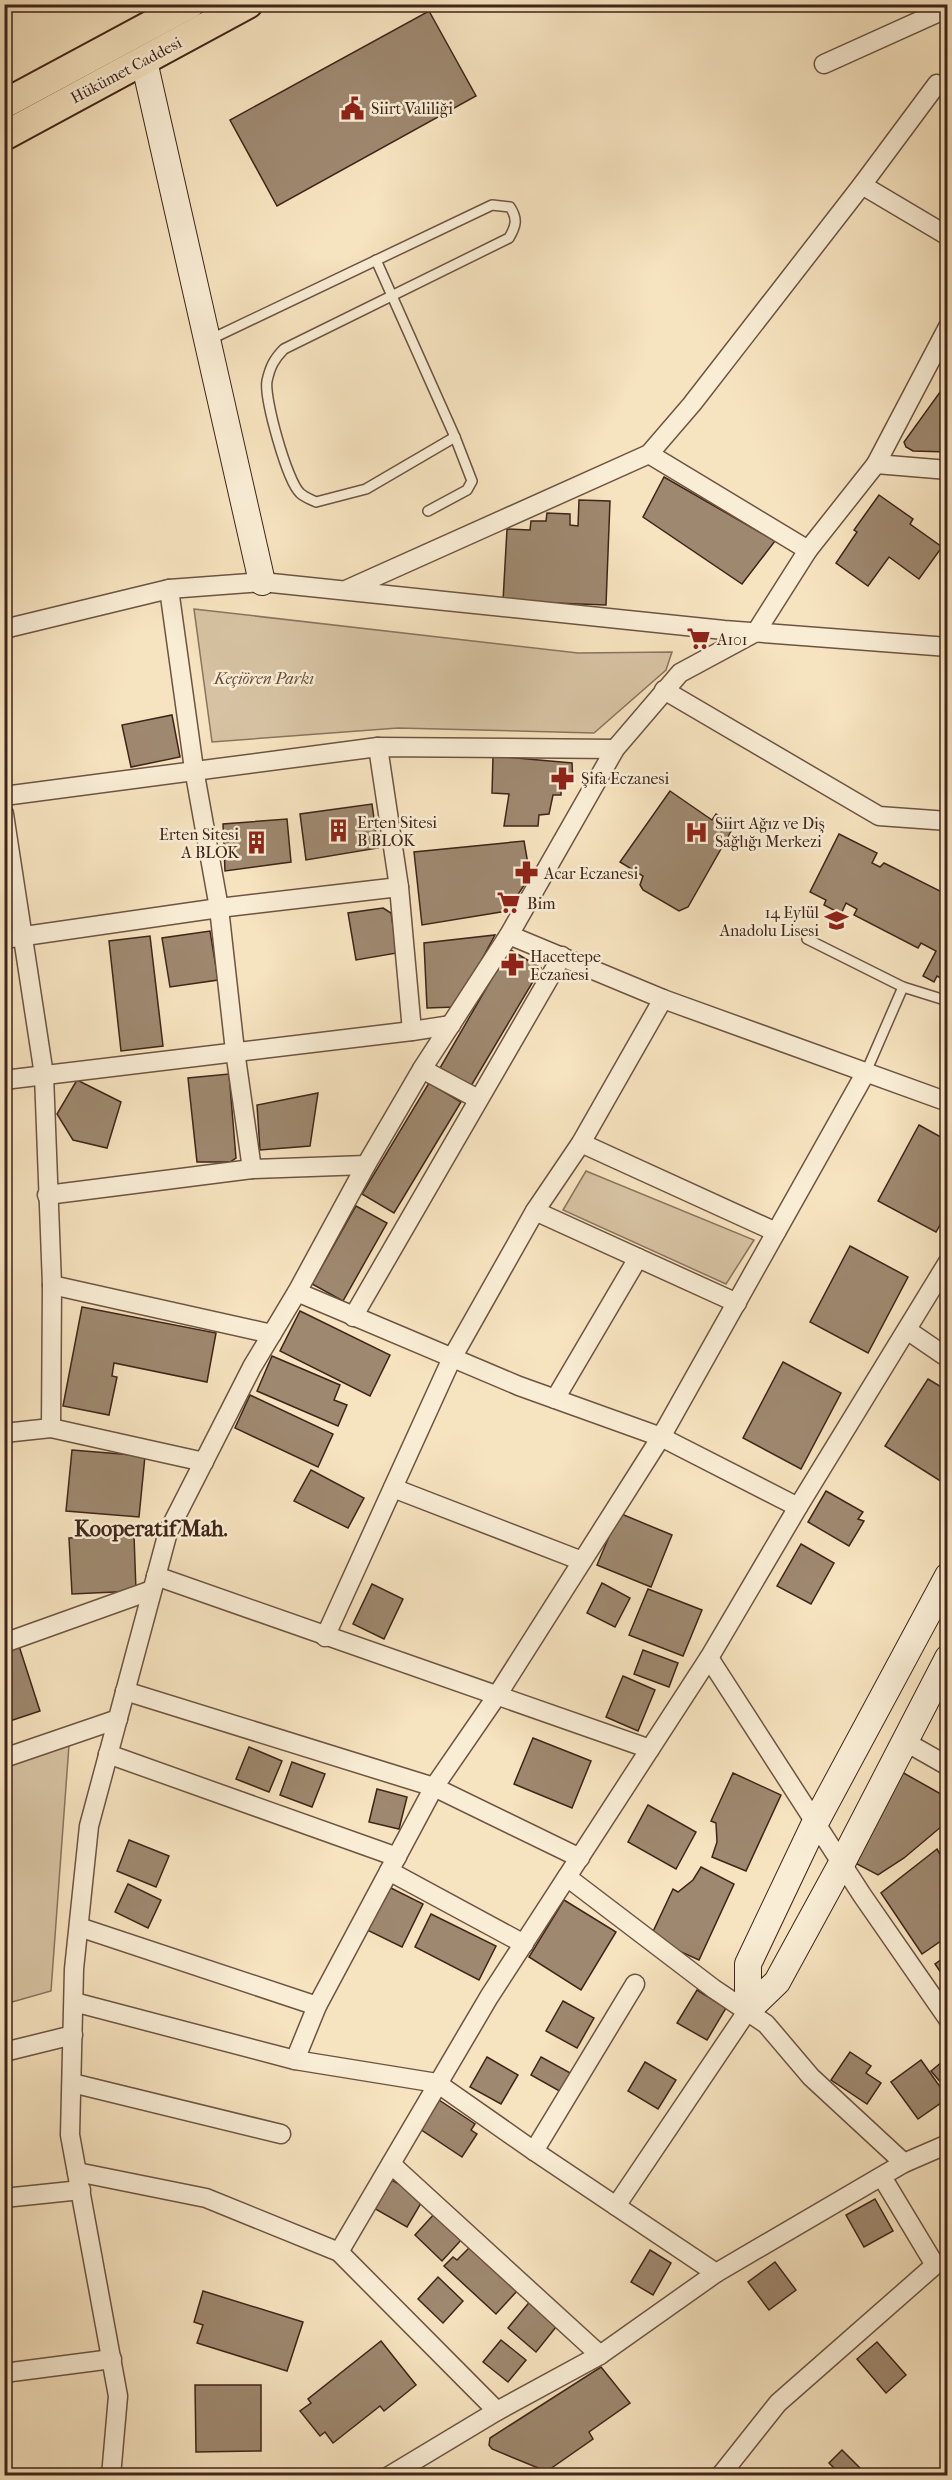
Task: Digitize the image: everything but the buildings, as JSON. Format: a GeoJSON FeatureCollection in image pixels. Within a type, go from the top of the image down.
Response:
{"type":"FeatureCollection","features":[{"type":"Feature","properties":{"kind":"main road"},"geometry":{"type":"LineString","coordinates":[[4,104],[190,4]]}},
{"type":"Feature","properties":{"kind":"main road","name":"Hükümet Caddesi"},"geometry":{"type":"LineString","coordinates":[[4,136],[248,4]]}},
{"type":"Feature","properties":{"kind":"street"},"geometry":{"type":"LineString","coordinates":[[824,64],[948,8]]}},
{"type":"Feature","properties":{"kind":"street"},"geometry":{"type":"LineString","coordinates":[[144,60],[262,582]]}},
{"type":"Feature","properties":{"kind":"street"},"geometry":{"type":"LineString","coordinates":[[346,590],[649,454],[692,404],[862,185],[937,84]]}},
{"type":"Feature","properties":{"kind":"street"},"geometry":{"type":"LineString","coordinates":[[862,185],[948,236]]}},
{"type":"Feature","properties":{"kind":"street"},"geometry":{"type":"LineString","coordinates":[[111,2475],[118,2396],[70,2135],[74,2002],[89,1826],[168,1532],[252,1367],[297,1292],[366,1165],[422,1069],[509,935],[615,749],[680,673],[756,632],[808,550],[876,464],[948,327]]}},
{"type":"Feature","properties":{"kind":"street"},"geometry":{"type":"LineString","coordinates":[[649,454],[808,550]]}},
{"type":"Feature","properties":{"kind":"street"},"geometry":{"type":"LineString","coordinates":[[876,464],[948,470]]}},
{"type":"Feature","properties":{"kind":"street"},"geometry":{"type":"LineString","coordinates":[[4,629],[169,589],[262,582],[756,632],[948,647]]}},
{"type":"Feature","properties":{"kind":"street"},"geometry":{"type":"LineString","coordinates":[[169,589],[194,769],[219,908],[235,1051],[252,1169]]}},
{"type":"Feature","properties":{"kind":"street"},"geometry":{"type":"LineString","coordinates":[[664,690],[879,816],[948,821]]}},
{"type":"Feature","properties":{"kind":"street"},"geometry":{"type":"LineString","coordinates":[[378,747],[399,887],[412,1032]]}},
{"type":"Feature","properties":{"kind":"street"},"geometry":{"type":"LineString","coordinates":[[4,796],[194,769],[378,747],[615,749]]}},
{"type":"Feature","properties":{"kind":"street"},"geometry":{"type":"LineString","coordinates":[[4,814],[44,1075],[52,1285],[51,1428]]}},
{"type":"Feature","properties":{"kind":"street"},"geometry":{"type":"LineString","coordinates":[[4,939],[219,908],[399,887]]}},
{"type":"Feature","properties":{"kind":"street"},"geometry":{"type":"LineString","coordinates":[[509,935],[663,999],[948,1102]]}},
{"type":"Feature","properties":{"kind":"street"},"geometry":{"type":"LineString","coordinates":[[353,1317],[562,956]]}},
{"type":"Feature","properties":{"kind":"street"},"geometry":{"type":"LineString","coordinates":[[325,1637],[452,1358],[535,1211],[581,1143],[663,999]]}},
{"type":"Feature","properties":{"kind":"street"},"geometry":{"type":"LineString","coordinates":[[4,1080],[235,1051],[412,1032],[451,1025]]}},
{"type":"Feature","properties":{"kind":"street"},"geometry":{"type":"LineString","coordinates":[[422,1069],[478,1100]]}},
{"type":"Feature","properties":{"kind":"street"},"geometry":{"type":"LineString","coordinates":[[295,2060],[317,2006],[434,1787],[496,1697],[661,1437],[866,1072]]}},
{"type":"Feature","properties":{"kind":"street"},"geometry":{"type":"LineString","coordinates":[[581,1143],[776,1232]]}},
{"type":"Feature","properties":{"kind":"street"},"geometry":{"type":"LineString","coordinates":[[47,1195],[252,1169],[366,1165]]}},
{"type":"Feature","properties":{"kind":"street"},"geometry":{"type":"LineString","coordinates":[[535,1211],[737,1303]]}},
{"type":"Feature","properties":{"kind":"street"},"geometry":{"type":"LineString","coordinates":[[555,1400],[638,1258]]}},
{"type":"Feature","properties":{"kind":"street"},"geometry":{"type":"LineString","coordinates":[[339,2252],[437,2083],[567,1877],[710,1658],[798,1506],[948,1262]]}},
{"type":"Feature","properties":{"kind":"street"},"geometry":{"type":"LineString","coordinates":[[52,1285],[272,1334]]}},
{"type":"Feature","properties":{"kind":"street"},"geometry":{"type":"LineString","coordinates":[[297,1292],[555,1400],[661,1437],[798,1506]]}},
{"type":"Feature","properties":{"kind":"street"},"geometry":{"type":"LineString","coordinates":[[907,1330],[948,1358]]}},
{"type":"Feature","properties":{"kind":"street"},"geometry":{"type":"LineString","coordinates":[[4,1433],[51,1428],[204,1462]]}},
{"type":"Feature","properties":{"kind":"street"},"geometry":{"type":"LineString","coordinates":[[393,1488],[582,1561]]}},
{"type":"Feature","properties":{"kind":"street"},"geometry":{"type":"LineString","coordinates":[[748,2010],[748,1964],[815,1823],[948,1576]]}},
{"type":"Feature","properties":{"kind":"street"},"geometry":{"type":"LineString","coordinates":[[4,1643],[154,1583],[325,1637],[650,1749]]}},
{"type":"Feature","properties":{"kind":"street"},"geometry":{"type":"LineString","coordinates":[[710,1658],[815,1823],[948,2019]]}},
{"type":"Feature","properties":{"kind":"street"},"geometry":{"type":"LineString","coordinates":[[616,2206],[748,2010],[777,1982],[842,1863],[948,1658]]}},
{"type":"Feature","properties":{"kind":"street"},"geometry":{"type":"LineString","coordinates":[[125,1691],[434,1787],[580,1858]]}},
{"type":"Feature","properties":{"kind":"street"},"geometry":{"type":"LineString","coordinates":[[4,1758],[118,1719]]}},
{"type":"Feature","properties":{"kind":"street"},"geometry":{"type":"LineString","coordinates":[[904,1742],[948,1766]]}},
{"type":"Feature","properties":{"kind":"street"},"geometry":{"type":"LineString","coordinates":[[108,1755],[393,1864],[524,1944]]}},
{"type":"Feature","properties":{"kind":"street"},"geometry":{"type":"LineString","coordinates":[[567,1877],[714,1989],[766,2024],[811,2077],[904,2163]]}},
{"type":"Feature","properties":{"kind":"street"},"geometry":{"type":"LineString","coordinates":[[79,1927],[317,2006]]}},
{"type":"Feature","properties":{"kind":"street"},"geometry":{"type":"LineString","coordinates":[[534,2151],[635,1984]]}},
{"type":"Feature","properties":{"kind":"street"},"geometry":{"type":"LineString","coordinates":[[74,2002],[295,2060],[437,2083],[716,2273]]}},
{"type":"Feature","properties":{"kind":"street"},"geometry":{"type":"LineString","coordinates":[[4,2052],[73,2036]]}},
{"type":"Feature","properties":{"kind":"street"},"geometry":{"type":"LineString","coordinates":[[72,2083],[281,2134]]}},
{"type":"Feature","properties":{"kind":"street"},"geometry":{"type":"LineString","coordinates":[[389,2475],[497,2411],[600,2355],[716,2273],[904,2163],[948,2144]]}},
{"type":"Feature","properties":{"kind":"street"},"geometry":{"type":"LineString","coordinates":[[391,2164],[600,2355]]}},
{"type":"Feature","properties":{"kind":"street"},"geometry":{"type":"LineString","coordinates":[[77,2172],[206,2198],[339,2252],[497,2411]]}},
{"type":"Feature","properties":{"kind":"street"},"geometry":{"type":"LineString","coordinates":[[720,2475],[778,2403],[935,2265],[882,2176]]}},
{"type":"Feature","properties":{"kind":"street"},"geometry":{"type":"LineString","coordinates":[[4,2198],[81,2190]]}},
{"type":"Feature","properties":{"kind":"street"},"geometry":{"type":"LineString","coordinates":[[4,2373],[112,2359]]}},
{"type":"Feature","properties":{"kind":"lane"},"geometry":{"type":"LineString","coordinates":[[207,341],[492,205],[510,207],[515,214],[516,224],[509,238],[284,349],[272,361],[267,383],[273,420],[290,474],[300,493],[316,502],[366,489],[455,437]]}},
{"type":"Feature","properties":{"kind":"lane"},"geometry":{"type":"LineString","coordinates":[[376,260],[455,437],[472,481],[467,490],[428,511]]}},
{"type":"Feature","properties":{"kind":"lane"},"geometry":{"type":"LineString","coordinates":[[807,939],[903,987],[948,1001]]}},
{"type":"Feature","properties":{"kind":"lane"},"geometry":{"type":"LineString","coordinates":[[866,1072],[903,987]]}},
{"type":"Feature","properties":{"kind":"green space","name":"Keçiören Parkı"},"geometry":{"type":"Polygon","coordinates":[[[194,609],[578,653],[672,652],[666,670],[594,733],[398,728],[212,742],[194,609]]]}},
{"type":"Feature","properties":{"kind":"green space"},"geometry":{"type":"Polygon","coordinates":[[[586,1171],[754,1240],[726,1284],[563,1210],[586,1171]]]}},
{"type":"Feature","properties":{"kind":"green space"},"geometry":{"type":"Polygon","coordinates":[[[69,1745],[51,1991],[5,2004],[5,1767],[69,1745]]]}},
{"type":"Feature","properties":{"kind":"place","name":"Siirt Valiliği"},"geometry":{"type":"Point","coordinates":[353,108]}},
{"type":"Feature","properties":{"kind":"place","name":"A101"},"geometry":{"type":"Point","coordinates":[699,639]}},
{"type":"Feature","properties":{"kind":"place","name":"Şifa Eczanesi"},"geometry":{"type":"Point","coordinates":[563,778]}},
{"type":"Feature","properties":{"kind":"place","name":"Erten Sitesi B BLOK"},"geometry":{"type":"Point","coordinates":[339,831]}},
{"type":"Feature","properties":{"kind":"place","name":"Siirt Ağız ve Diş Sağlığı Merkezi"},"geometry":{"type":"Point","coordinates":[697,832]}},
{"type":"Feature","properties":{"kind":"place","name":"Erten Sitesi A BLOK"},"geometry":{"type":"Point","coordinates":[257,843]}},
{"type":"Feature","properties":{"kind":"place","name":"Acar Eczanesi"},"geometry":{"type":"Point","coordinates":[526,873]}},
{"type":"Feature","properties":{"kind":"place","name":"Bim"},"geometry":{"type":"Point","coordinates":[509,903]}},
{"type":"Feature","properties":{"kind":"place","name":"14 Eylül Anadolu Lisesi"},"geometry":{"type":"Point","coordinates":[837,921]}},
{"type":"Feature","properties":{"kind":"place","name":"Hacettepe Eczanesi"},"geometry":{"type":"Point","coordinates":[512,965]}},
{"type":"Feature","properties":{"kind":"district","name":"Kooperatif Mah."},"geometry":{"type":"Point","coordinates":[151,1529]}}]}
